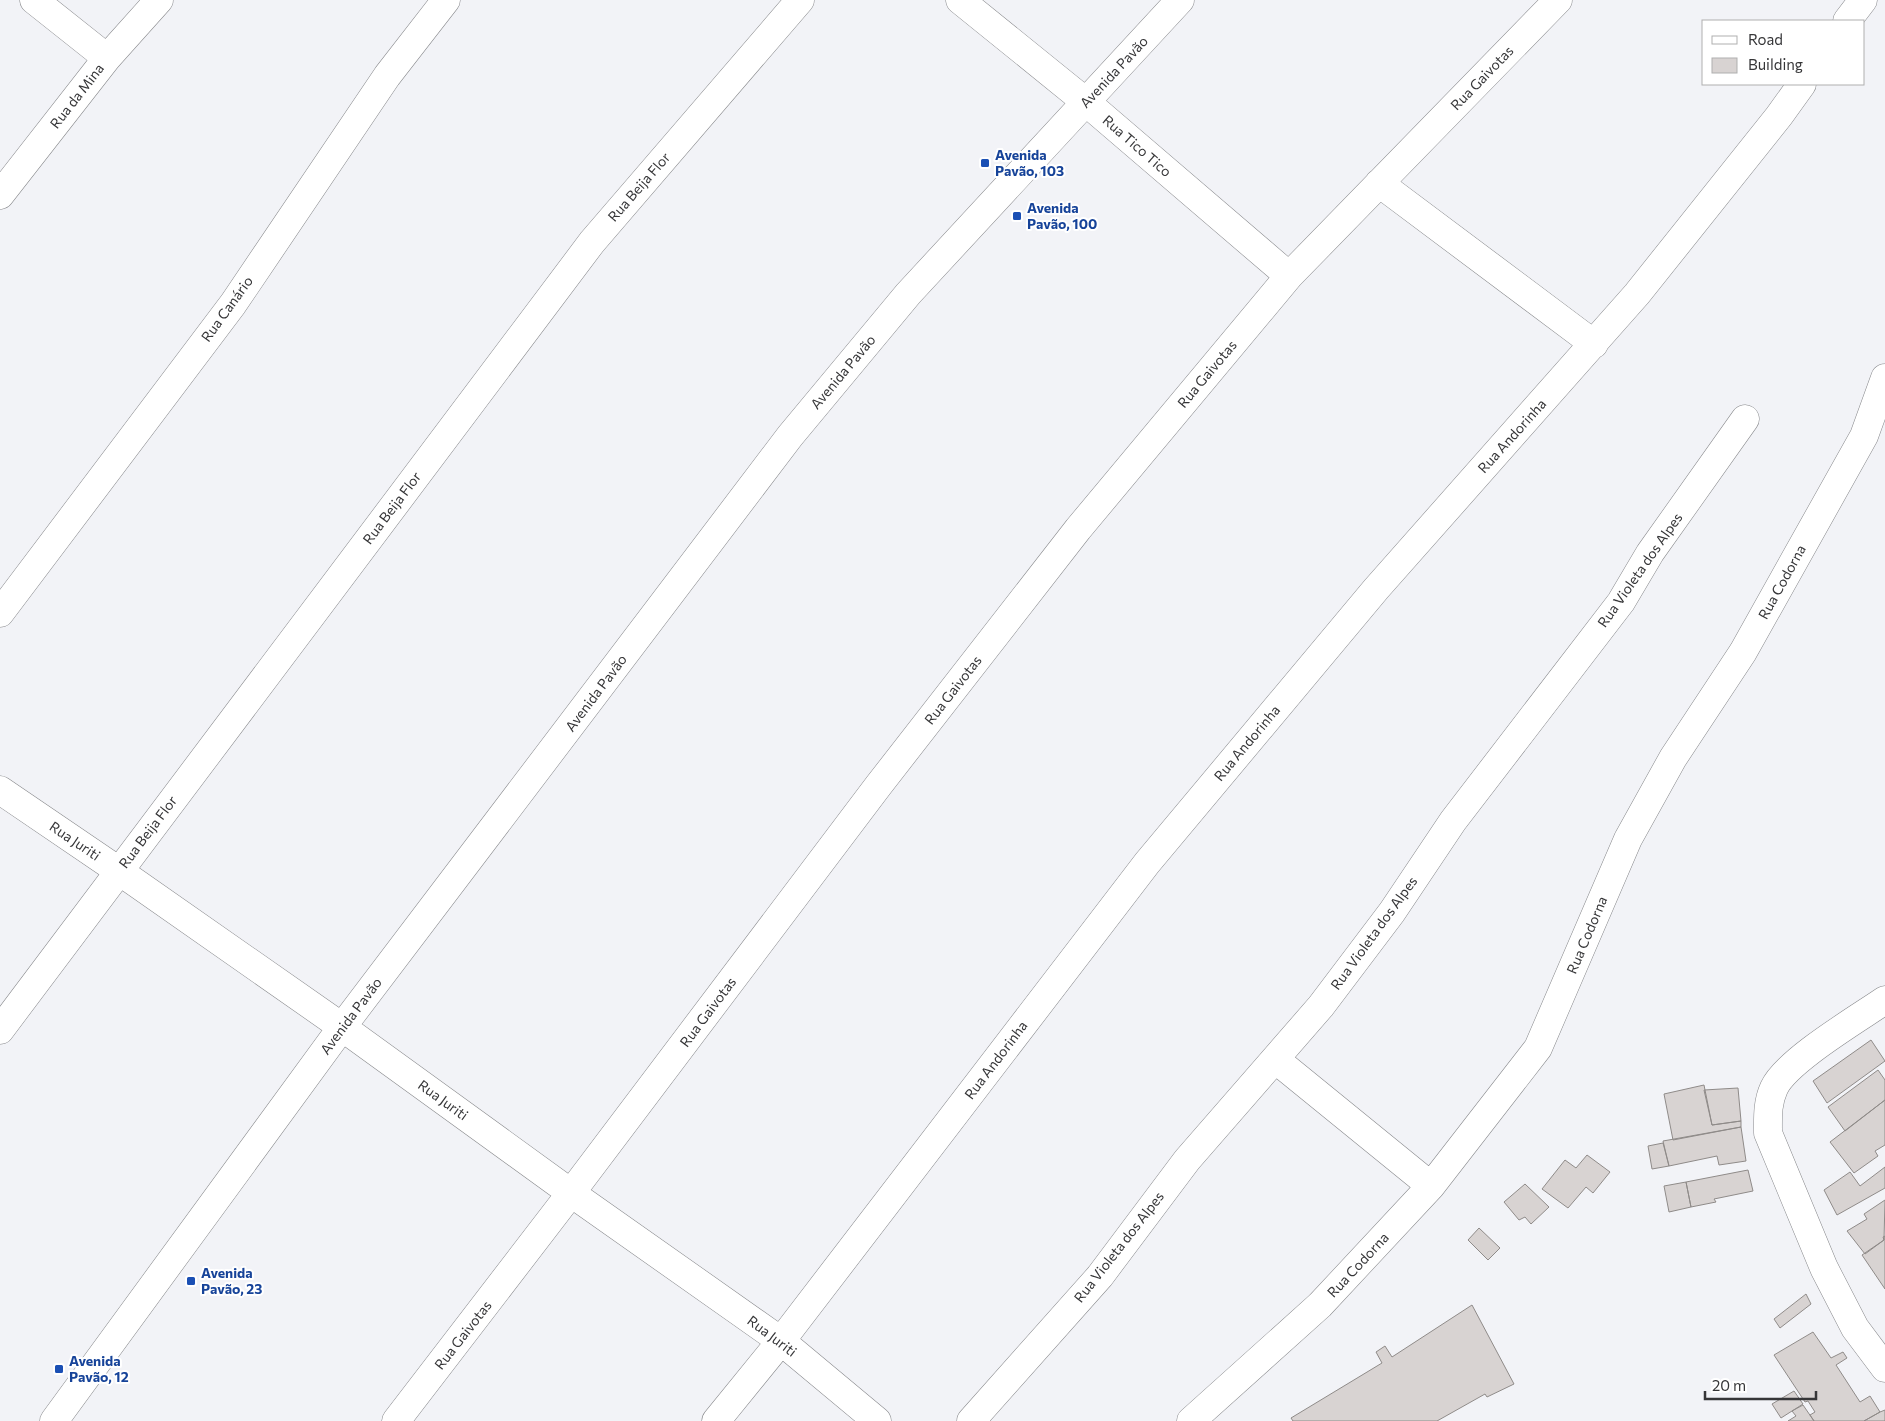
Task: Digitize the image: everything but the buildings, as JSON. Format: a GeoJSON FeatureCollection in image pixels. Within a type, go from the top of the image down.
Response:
{"type":"FeatureCollection","features":[{"type":"Feature","properties":{"kind":"street"},"geometry":{"type":"LineString","coordinates":[[34,0],[107,58]]}},
{"type":"Feature","properties":{"kind":"street","name":"Rua da Mina"},"geometry":{"type":"LineString","coordinates":[[0,195],[107,58],[158,0]]}},
{"type":"Feature","properties":{"kind":"street","name":"Rua Canário"},"geometry":{"type":"LineString","coordinates":[[0,613],[233,304],[387,76],[446,0]]}},
{"type":"Feature","properties":{"kind":"street","name":"Rua Beija Flor"},"geometry":{"type":"LineString","coordinates":[[0,1030],[592,242],[800,0]]}},
{"type":"Feature","properties":{"kind":"street","name":"Rua Tico Tico"},"geometry":{"type":"LineString","coordinates":[[960,0],[1086,102],[1289,276]]}},
{"type":"Feature","properties":{"kind":"street","name":"Avenida Pavão"},"geometry":{"type":"LineString","coordinates":[[54,1421],[342,1027],[790,436],[908,294],[1180,0]]}},
{"type":"Feature","properties":{"kind":"street","name":"Rua Gaivotas"},"geometry":{"type":"LineString","coordinates":[[396,1421],[571,1193],[878,786],[1060,552],[1289,276],[1558,0]]}},
{"type":"Feature","properties":{"kind":"street"},"geometry":{"type":"LineString","coordinates":[[1849,20],[1863,0]]}},
{"type":"Feature","properties":{"kind":"street","name":"Rua Andorinha"},"geometry":{"type":"LineString","coordinates":[[716,1421],[781,1341],[1147,863],[1376,589],[1637,294],[1779,116],[1801,85]]}},
{"type":"Feature","properties":{"kind":"street"},"geometry":{"type":"LineString","coordinates":[[1379,183],[1594,344]]}},
{"type":"Feature","properties":{"kind":"street","name":"Rua Codorna"},"geometry":{"type":"LineString","coordinates":[[1191,1421],[1320,1305],[1431,1186],[1538,1048],[1628,840],[1673,758],[1743,652],[1874,439],[1885,378]]}},
{"type":"Feature","properties":{"kind":"street","name":"Rua Violeta dos Alpes"},"geometry":{"type":"LineString","coordinates":[[970,1421],[1100,1276],[1186,1160],[1321,1006],[1392,912],[1454,821],[1621,602],[1650,553],[1745,419]]}},
{"type":"Feature","properties":{"kind":"street","name":"Rua Juriti"},"geometry":{"type":"LineString","coordinates":[[0,790],[342,1027],[571,1193],[781,1341],[877,1421]]}},
{"type":"Feature","properties":{"kind":"street"},"geometry":{"type":"LineString","coordinates":[[1885,1000],[1795,1062],[1774,1087],[1767,1111],[1768,1133],[1824,1268],[1856,1328],[1885,1368]]}},
{"type":"Feature","properties":{"kind":"street"},"geometry":{"type":"LineString","coordinates":[[1275,1059],[1431,1186]]}},
{"type":"Feature","properties":{"kind":"place","name":"Avenida Pavão, 103"},"geometry":{"type":"Point","coordinates":[985,163]}},
{"type":"Feature","properties":{"kind":"place","name":"Avenida Pavão, 100"},"geometry":{"type":"Point","coordinates":[1017,216]}},
{"type":"Feature","properties":{"kind":"place","name":"Avenida Pavão, 23"},"geometry":{"type":"Point","coordinates":[191,1281]}},
{"type":"Feature","properties":{"kind":"place","name":"Avenida Pavão, 12"},"geometry":{"type":"Point","coordinates":[59,1369]}}]}
